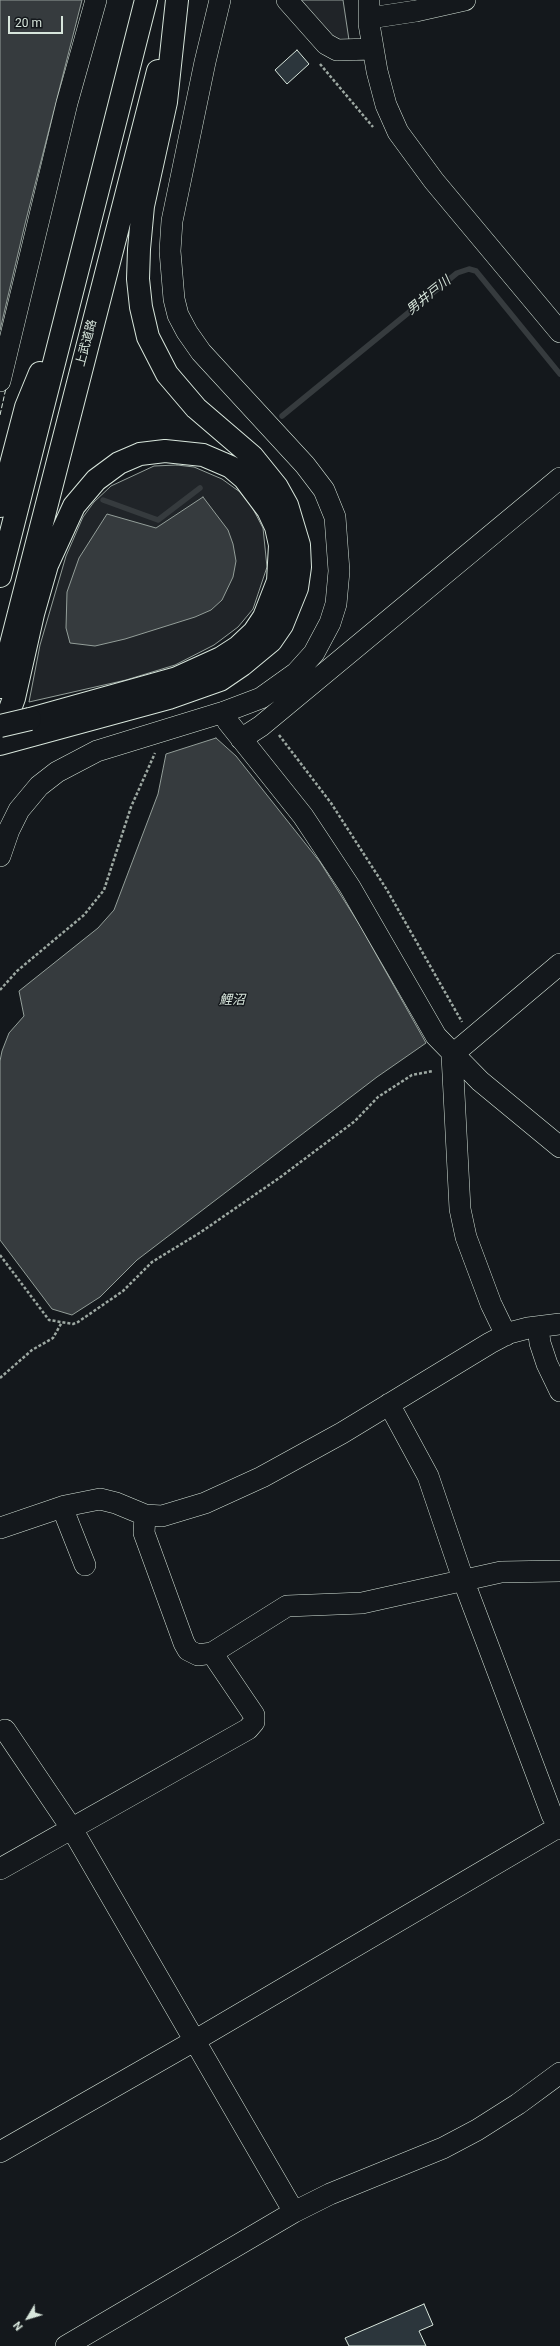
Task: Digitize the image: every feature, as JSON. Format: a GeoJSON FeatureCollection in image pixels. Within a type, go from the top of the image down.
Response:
{"type":"FeatureCollection","features":[{"type":"Feature","properties":{"kind":"highway"},"geometry":{"type":"LineString","coordinates":[[0,576],[146,0]]}},
{"type":"Feature","properties":{"kind":"highway"},"geometry":{"type":"LineString","coordinates":[[0,726],[28,728],[169,698],[220,680],[242,666],[271,641],[288,613],[297,588],[300,567],[299,545],[287,505],[277,487],[252,456],[196,408],[167,374],[148,337],[141,307],[138,279],[143,206],[166,102],[177,0]]}},
{"type":"Feature","properties":{"kind":"highway","name":"上武道路"},"geometry":{"type":"LineString","coordinates":[[0,687],[177,0]]}},
{"type":"Feature","properties":{"kind":"highway"},"geometry":{"type":"LineString","coordinates":[[0,506],[26,407],[69,301]]}},
{"type":"Feature","properties":{"kind":"highway"},"geometry":{"type":"LineString","coordinates":[[0,737],[14,698],[33,614],[47,565],[74,506],[96,480],[119,463],[140,454],[165,451],[204,455],[230,467],[244,478],[268,510],[276,526],[280,545],[278,581],[264,617],[254,632],[238,647],[221,658],[177,678],[28,728],[0,744]]}},
{"type":"Feature","properties":{"kind":"street"},"geometry":{"type":"LineString","coordinates":[[0,381],[67,103],[96,0]]}},
{"type":"Feature","properties":{"kind":"street"},"geometry":{"type":"LineString","coordinates":[[0,856],[9,830],[23,805],[39,786],[57,772],[97,751],[224,712],[261,698],[296,673],[314,653],[330,623],[336,604],[339,571],[335,517],[324,490],[305,465],[201,352],[187,332],[178,315],[174,299],[170,251],[172,222],[205,62],[220,0]]}},
{"type":"Feature","properties":{"kind":"street"},"geometry":{"type":"LineString","coordinates":[[287,0],[326,44],[337,50],[373,50]]}},
{"type":"Feature","properties":{"kind":"street"},"geometry":{"type":"LineString","coordinates":[[464,0],[370,9],[373,50],[386,105],[409,149],[560,332]]}},
{"type":"Feature","properties":{"kind":"street"},"geometry":{"type":"LineString","coordinates":[[241,739],[268,720],[560,478]]}},
{"type":"Feature","properties":{"kind":"street"},"geometry":{"type":"LineString","coordinates":[[224,712],[228,722],[307,823],[350,887],[453,1063],[480,1081],[558,1142]]}},
{"type":"Feature","properties":{"kind":"street"},"geometry":{"type":"LineString","coordinates":[[506,1335],[491,1304],[466,1237],[460,1209],[453,1063],[474,1036],[560,964]]}},
{"type":"Feature","properties":{"kind":"street"},"geometry":{"type":"LineString","coordinates":[[0,1528],[65,1506],[100,1499],[116,1503],[145,1515],[162,1516],[205,1503],[232,1492],[342,1432],[506,1335],[538,1327],[560,1324]]}},
{"type":"Feature","properties":{"kind":"street"},"geometry":{"type":"LineString","coordinates":[[538,1327],[540,1343],[547,1364],[560,1391]]}},
{"type":"Feature","properties":{"kind":"street"},"geometry":{"type":"LineString","coordinates":[[0,2152],[560,1828],[552,1815],[464,1582],[428,1476],[389,1404]]}},
{"type":"Feature","properties":{"kind":"street"},"geometry":{"type":"LineString","coordinates":[[65,1506],[66,1517],[84,1565]]}},
{"type":"Feature","properties":{"kind":"street"},"geometry":{"type":"LineString","coordinates":[[145,1515],[144,1533],[184,1643],[193,1654],[212,1653],[286,1606],[367,1603],[464,1582],[501,1572],[560,1571]]}},
{"type":"Feature","properties":{"kind":"street"},"geometry":{"type":"LineString","coordinates":[[0,1869],[248,1729],[254,1722],[254,1715],[212,1653]]}},
{"type":"Feature","properties":{"kind":"street"},"geometry":{"type":"LineString","coordinates":[[5,1730],[72,1829],[294,2212]]}},
{"type":"Feature","properties":{"kind":"street"},"geometry":{"type":"LineString","coordinates":[[66,2346],[294,2212],[330,2194],[443,2148],[477,2130],[518,2104],[560,2073]]}},
{"type":"Feature","properties":{"kind":"path"},"geometry":{"type":"LineString","coordinates":[[316,60],[376,131]]}},
{"type":"Feature","properties":{"kind":"path"},"geometry":{"type":"LineString","coordinates":[[268,720],[331,803],[387,890],[464,1025],[474,1036]]}},
{"type":"Feature","properties":{"kind":"path"},"geometry":{"type":"LineString","coordinates":[[0,990],[17,971],[84,915],[104,890],[140,783],[166,729]]}},
{"type":"Feature","properties":{"kind":"path"},"geometry":{"type":"LineString","coordinates":[[0,1255],[49,1320],[73,1324],[78,1322],[123,1291],[152,1262],[201,1232],[282,1176],[356,1121],[378,1097],[412,1074],[432,1071],[453,1063]]}},
{"type":"Feature","properties":{"kind":"path"},"geometry":{"type":"LineString","coordinates":[[0,1378],[32,1350],[53,1338],[62,1322]]}},
{"type":"Feature","properties":{"kind":"shaded area"},"geometry":{"type":"Polygon","coordinates":[[[298,0],[343,0],[349,40],[337,40],[298,0]]]}},
{"type":"Feature","properties":{"kind":"shaded area"},"geometry":{"type":"Polygon","coordinates":[[[177,465],[194,467],[222,479],[240,492],[252,507],[263,528],[267,567],[253,609],[238,627],[214,645],[175,665],[126,680],[29,702],[40,645],[66,556],[83,517],[94,502],[111,486],[154,466],[177,465]]]}},
{"type":"Feature","properties":{"kind":"water"},"geometry":{"type":"Polygon","coordinates":[[[0,0],[82,0],[25,224],[0,330],[0,0]]]}},
{"type":"Feature","properties":{"kind":"water"},"geometry":{"type":"Polygon","coordinates":[[[203,497],[228,530],[233,544],[236,561],[233,577],[222,600],[211,610],[195,617],[125,639],[95,646],[70,643],[66,628],[67,592],[79,558],[107,514],[156,528],[203,497]]]}},
{"type":"Feature","properties":{"kind":"water","name":"鯉沼"},"geometry":{"type":"Polygon","coordinates":[[[216,738],[236,756],[320,862],[359,924],[426,1043],[377,1077],[137,1260],[100,1297],[72,1315],[52,1309],[0,1240],[0,1061],[2,1051],[9,1033],[24,1016],[19,991],[98,928],[114,910],[158,794],[166,754],[216,738]]]}},
{"type":"Feature","properties":{"kind":"building"},"geometry":{"type":"Polygon","coordinates":[[[297,50],[309,64],[287,84],[275,70],[297,50]]]}},
{"type":"Feature","properties":{"kind":"building"},"geometry":{"type":"Polygon","coordinates":[[[424,2304],[433,2325],[419,2331],[426,2346],[349,2346],[345,2338],[424,2304]]]}},
{"type":"Feature","properties":{"kind":"waterway","name":"男井戸川"},"geometry":{"type":"LineString","coordinates":[[282,416],[457,273],[469,269],[476,271],[560,374]]}},
{"type":"Feature","properties":{"kind":"waterway","name":"男井戸川"},"geometry":{"type":"LineString","coordinates":[[103,500],[158,520],[200,488]]}},
{"type":"Feature","properties":{"kind":"fence"},"geometry":{"type":"LineString","coordinates":[[0,415],[6,388]]}}]}
